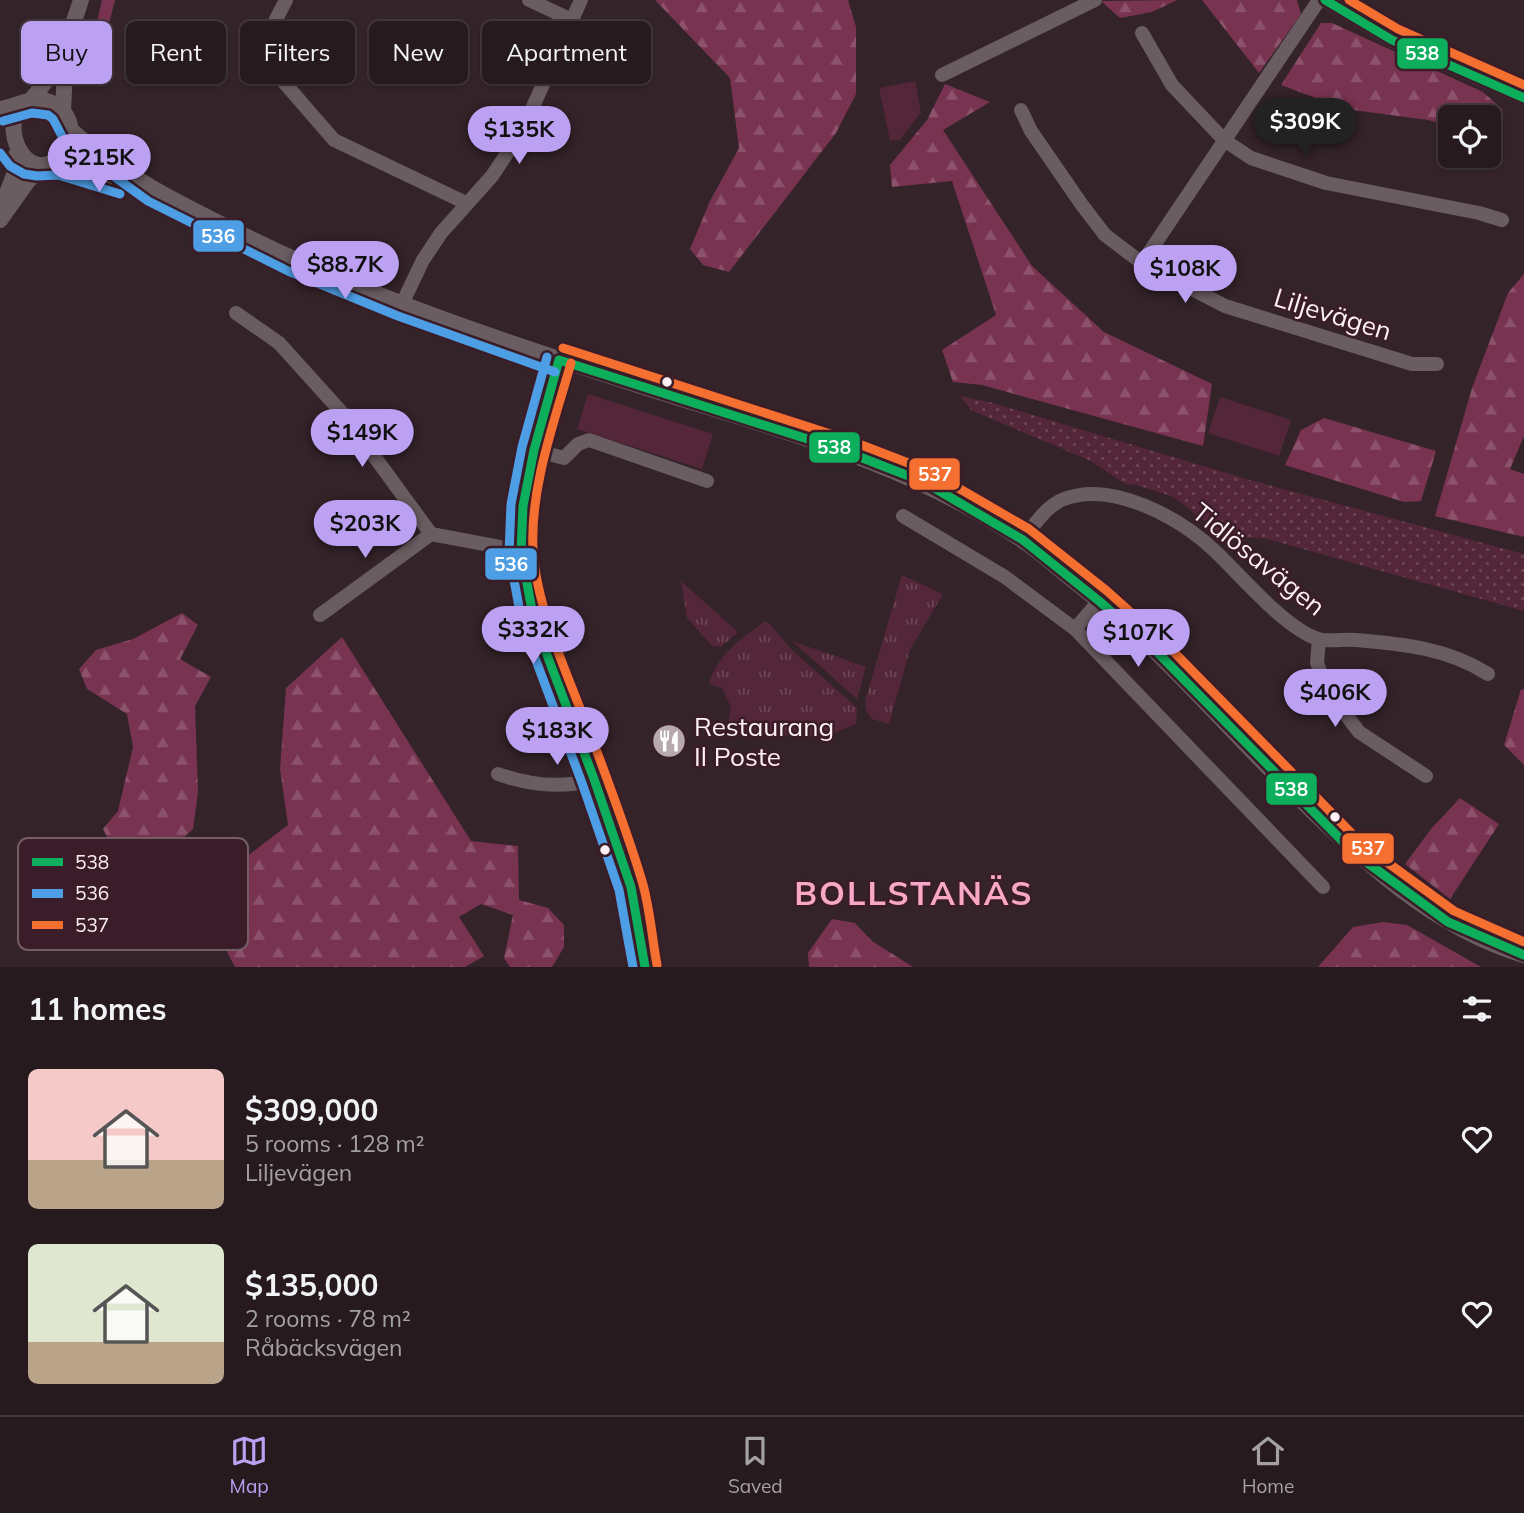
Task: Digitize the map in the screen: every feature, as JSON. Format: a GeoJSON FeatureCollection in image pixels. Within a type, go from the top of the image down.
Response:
{"type":"FeatureCollection","features":[{"type":"Feature","properties":{"kind":"street"},"geometry":{"type":"LineString","coordinates":[[74,21],[81,0]]}},
{"type":"Feature","properties":{"kind":"street"},"geometry":{"type":"LineString","coordinates":[[286,0],[269,33],[262,57],[334,140],[466,203]]}},
{"type":"Feature","properties":{"kind":"street"},"geometry":{"type":"LineString","coordinates":[[529,0],[572,20]]}},
{"type":"Feature","properties":{"kind":"street"},"geometry":{"type":"LineString","coordinates":[[402,304],[423,260],[466,203],[492,176],[522,131],[581,0]]}},
{"type":"Feature","properties":{"kind":"street"},"geometry":{"type":"LineString","coordinates":[[942,75],[1095,0]]}},
{"type":"Feature","properties":{"kind":"street"},"geometry":{"type":"LineString","coordinates":[[1142,263],[1319,0]]}},
{"type":"Feature","properties":{"kind":"street"},"geometry":{"type":"LineString","coordinates":[[1325,0],[1392,40],[1524,98]]}},
{"type":"Feature","properties":{"kind":"street"},"geometry":{"type":"LineString","coordinates":[[1142,33],[1172,85],[1224,140],[1251,158],[1326,183],[1479,213],[1502,220]]}},
{"type":"Feature","properties":{"kind":"street"},"geometry":{"type":"LineString","coordinates":[[0,212],[14,175],[7,123],[11,113],[43,84]]}},
{"type":"Feature","properties":{"kind":"street"},"geometry":{"type":"LineString","coordinates":[[64,84],[63,111],[72,131],[153,190],[293,260],[402,304],[559,360],[854,454],[924,482],[1023,540],[1157,652],[1354,853],[1448,922],[1524,955]]}},
{"type":"Feature","properties":{"kind":"street"},"geometry":{"type":"LineString","coordinates":[[0,109],[42,100],[63,111]]}},
{"type":"Feature","properties":{"kind":"street","name":"Liljevägen"},"geometry":{"type":"LineString","coordinates":[[1021,110],[1031,131],[1105,235],[1142,263],[1226,306],[1412,364],[1437,364]]}},
{"type":"Feature","properties":{"kind":"street"},"geometry":{"type":"LineString","coordinates":[[0,220],[27,182],[69,145],[72,131]]}},
{"type":"Feature","properties":{"kind":"street"},"geometry":{"type":"LineString","coordinates":[[8,144],[24,161],[49,164],[153,190]]}},
{"type":"Feature","properties":{"kind":"street"},"geometry":{"type":"LineString","coordinates":[[236,313],[279,343],[344,415],[431,534],[521,551]]}},
{"type":"Feature","properties":{"kind":"street"},"geometry":{"type":"LineString","coordinates":[[559,360],[534,450],[523,506],[521,551],[531,605],[541,639],[631,887],[645,967]]}},
{"type":"Feature","properties":{"kind":"street"},"geometry":{"type":"LineString","coordinates":[[534,450],[564,458],[578,444],[589,440],[707,481]]}},
{"type":"Feature","properties":{"kind":"street","name":"Tidlösavägen"},"geometry":{"type":"LineString","coordinates":[[1023,540],[1035,523],[1061,499],[1109,494],[1157,512],[1194,533],[1262,599],[1301,629],[1319,639],[1417,645],[1469,662],[1488,674]]}},
{"type":"Feature","properties":{"kind":"street"},"geometry":{"type":"LineString","coordinates":[[903,516],[1005,577],[1075,629],[1322,887]]}},
{"type":"Feature","properties":{"kind":"street"},"geometry":{"type":"LineString","coordinates":[[320,615],[431,534]]}},
{"type":"Feature","properties":{"kind":"street"},"geometry":{"type":"LineString","coordinates":[[1075,629],[1099,601]]}},
{"type":"Feature","properties":{"kind":"street","name":"Tidlösavägen"},"geometry":{"type":"LineString","coordinates":[[1319,639],[1317,663],[1326,688],[1359,732],[1426,776]]}},
{"type":"Feature","properties":{"kind":"street"},"geometry":{"type":"LineString","coordinates":[[498,774],[523,783],[576,785],[594,779]]}},
{"type":"Feature","properties":{"kind":"green space"},"geometry":{"type":"Polygon","coordinates":[[[102,0],[115,0],[110,21],[97,21],[102,0]]]}},
{"type":"Feature","properties":{"kind":"green space"},"geometry":{"type":"Polygon","coordinates":[[[655,0],[848,0],[856,27],[856,94],[836,133],[729,272],[703,265],[690,249],[710,201],[739,148],[730,78],[655,0]]]}},
{"type":"Feature","properties":{"kind":"green space"},"geometry":{"type":"Polygon","coordinates":[[[1177,0],[1152,12],[1120,18],[1101,1],[1177,0]]]}},
{"type":"Feature","properties":{"kind":"green space"},"geometry":{"type":"Polygon","coordinates":[[[1202,0],[1297,0],[1301,14],[1259,73],[1202,0]]]}},
{"type":"Feature","properties":{"kind":"green space"},"geometry":{"type":"Polygon","coordinates":[[[1321,23],[1332,23],[1483,92],[1497,105],[1438,105],[1438,123],[1345,109],[1281,85],[1321,23]]]}},
{"type":"Feature","properties":{"kind":"green space"},"geometry":{"type":"Polygon","coordinates":[[[915,81],[921,112],[900,140],[890,141],[879,88],[915,81]]]}},
{"type":"Feature","properties":{"kind":"green space"},"geometry":{"type":"Polygon","coordinates":[[[945,84],[990,102],[943,130],[1032,266],[1104,332],[1212,384],[1203,446],[982,385],[953,382],[942,350],[996,315],[952,181],[892,187],[890,165],[927,120],[945,84]]]}},
{"type":"Feature","properties":{"kind":"green space"},"geometry":{"type":"Polygon","coordinates":[[[1524,274],[1524,436],[1510,469],[1524,474],[1524,537],[1435,516],[1472,388],[1508,293],[1524,274]]]}},
{"type":"Feature","properties":{"kind":"green space"},"geometry":{"type":"Polygon","coordinates":[[[588,394],[713,434],[702,469],[577,429],[588,394]]]}},
{"type":"Feature","properties":{"kind":"green space"},"geometry":{"type":"Polygon","coordinates":[[[960,396],[993,403],[1250,480],[1524,554],[1524,611],[1264,538],[1225,537],[1174,497],[1137,485],[1125,484],[1091,461],[971,410],[960,396]]]}},
{"type":"Feature","properties":{"kind":"green space"},"geometry":{"type":"Polygon","coordinates":[[[1220,397],[1291,420],[1279,456],[1208,433],[1220,397]]]}},
{"type":"Feature","properties":{"kind":"green space"},"geometry":{"type":"Polygon","coordinates":[[[1324,418],[1436,451],[1421,501],[1404,502],[1285,465],[1301,430],[1324,418]]]}},
{"type":"Feature","properties":{"kind":"green space"},"geometry":{"type":"Polygon","coordinates":[[[902,575],[943,594],[910,650],[889,724],[872,719],[866,710],[865,701],[902,575]]]}},
{"type":"Feature","properties":{"kind":"green space"},"geometry":{"type":"Polygon","coordinates":[[[681,581],[738,632],[721,647],[712,646],[687,618],[681,581]]]}},
{"type":"Feature","properties":{"kind":"green space"},"geometry":{"type":"Polygon","coordinates":[[[182,613],[198,625],[180,659],[211,677],[195,706],[198,792],[193,829],[183,838],[108,838],[103,829],[118,811],[133,747],[127,714],[87,689],[79,669],[96,650],[133,639],[182,613]]]}},
{"type":"Feature","properties":{"kind":"green space"},"geometry":{"type":"Polygon","coordinates":[[[764,622],[769,623],[793,651],[857,708],[856,724],[823,737],[759,734],[728,724],[731,707],[722,688],[709,684],[724,656],[764,622]]]}},
{"type":"Feature","properties":{"kind":"green space"},"geometry":{"type":"Polygon","coordinates":[[[342,637],[471,841],[518,846],[519,900],[548,908],[564,925],[564,947],[552,967],[510,967],[504,958],[513,915],[481,904],[459,917],[484,956],[465,967],[235,967],[226,950],[248,950],[248,856],[288,825],[280,769],[286,688],[342,637]]]}},
{"type":"Feature","properties":{"kind":"green space"},"geometry":{"type":"Polygon","coordinates":[[[792,641],[866,667],[857,699],[792,641]]]}},
{"type":"Feature","properties":{"kind":"green space"},"geometry":{"type":"Polygon","coordinates":[[[1521,689],[1524,690],[1524,765],[1504,745],[1521,689]]]}},
{"type":"Feature","properties":{"kind":"green space"},"geometry":{"type":"Polygon","coordinates":[[[1460,798],[1499,824],[1450,899],[1405,864],[1431,829],[1460,798]]]}},
{"type":"Feature","properties":{"kind":"green space"},"geometry":{"type":"Polygon","coordinates":[[[832,919],[855,923],[872,941],[913,967],[809,967],[808,953],[832,919]]]}},
{"type":"Feature","properties":{"kind":"green space"},"geometry":{"type":"Polygon","coordinates":[[[1383,922],[1407,925],[1481,967],[1318,967],[1353,927],[1383,922]]]}},
{"type":"Feature","properties":{"kind":"transit line","name":"538"},"geometry":{"type":"LineString","coordinates":[[1325,0],[1392,40],[1524,98]]}},
{"type":"Feature","properties":{"kind":"transit line","name":"537"},"geometry":{"type":"LineString","coordinates":[[1349,0],[1398,29],[1524,85]]}},
{"type":"Feature","properties":{"kind":"transit line","name":"536"},"geometry":{"type":"LineString","coordinates":[[3,121],[32,113],[48,115],[64,140],[148,201],[288,271],[398,316],[555,372]]}},
{"type":"Feature","properties":{"kind":"transit line","name":"536"},"geometry":{"type":"LineString","coordinates":[[0,153],[10,166],[24,174],[58,175],[120,194]]}},
{"type":"Feature","properties":{"kind":"transit line","name":"537"},"geometry":{"type":"LineString","coordinates":[[563,348],[846,439],[929,471],[1029,529],[1107,591],[1165,643],[1362,844],[1454,911],[1524,942]]}},
{"type":"Feature","properties":{"kind":"transit line","name":"536"},"geometry":{"type":"LineString","coordinates":[[547,357],[522,447],[511,504],[509,553],[529,642],[619,890],[633,967]]}},
{"type":"Feature","properties":{"kind":"transit line","name":"538"},"geometry":{"type":"LineString","coordinates":[[559,360],[842,450],[924,482],[1023,540],[1157,652],[1354,853],[1448,922],[1524,955]]}},
{"type":"Feature","properties":{"kind":"transit line","name":"538"},"geometry":{"type":"LineString","coordinates":[[559,360],[534,450],[523,506],[521,551],[531,605],[541,639],[631,887],[645,967]]}},
{"type":"Feature","properties":{"kind":"transit line","name":"537"},"geometry":{"type":"LineString","coordinates":[[571,363],[551,432],[535,503],[533,550],[536,574],[556,647],[637,863],[647,902],[657,965]]}},
{"type":"Feature","properties":{"kind":"place","name":"Restaurang Il Poste"},"geometry":{"type":"Point","coordinates":[669,741]}},
{"type":"Feature","properties":{"kind":"district","name":"BOLLSTANÄS"},"geometry":{"type":"Point","coordinates":[914,892]}}]}
